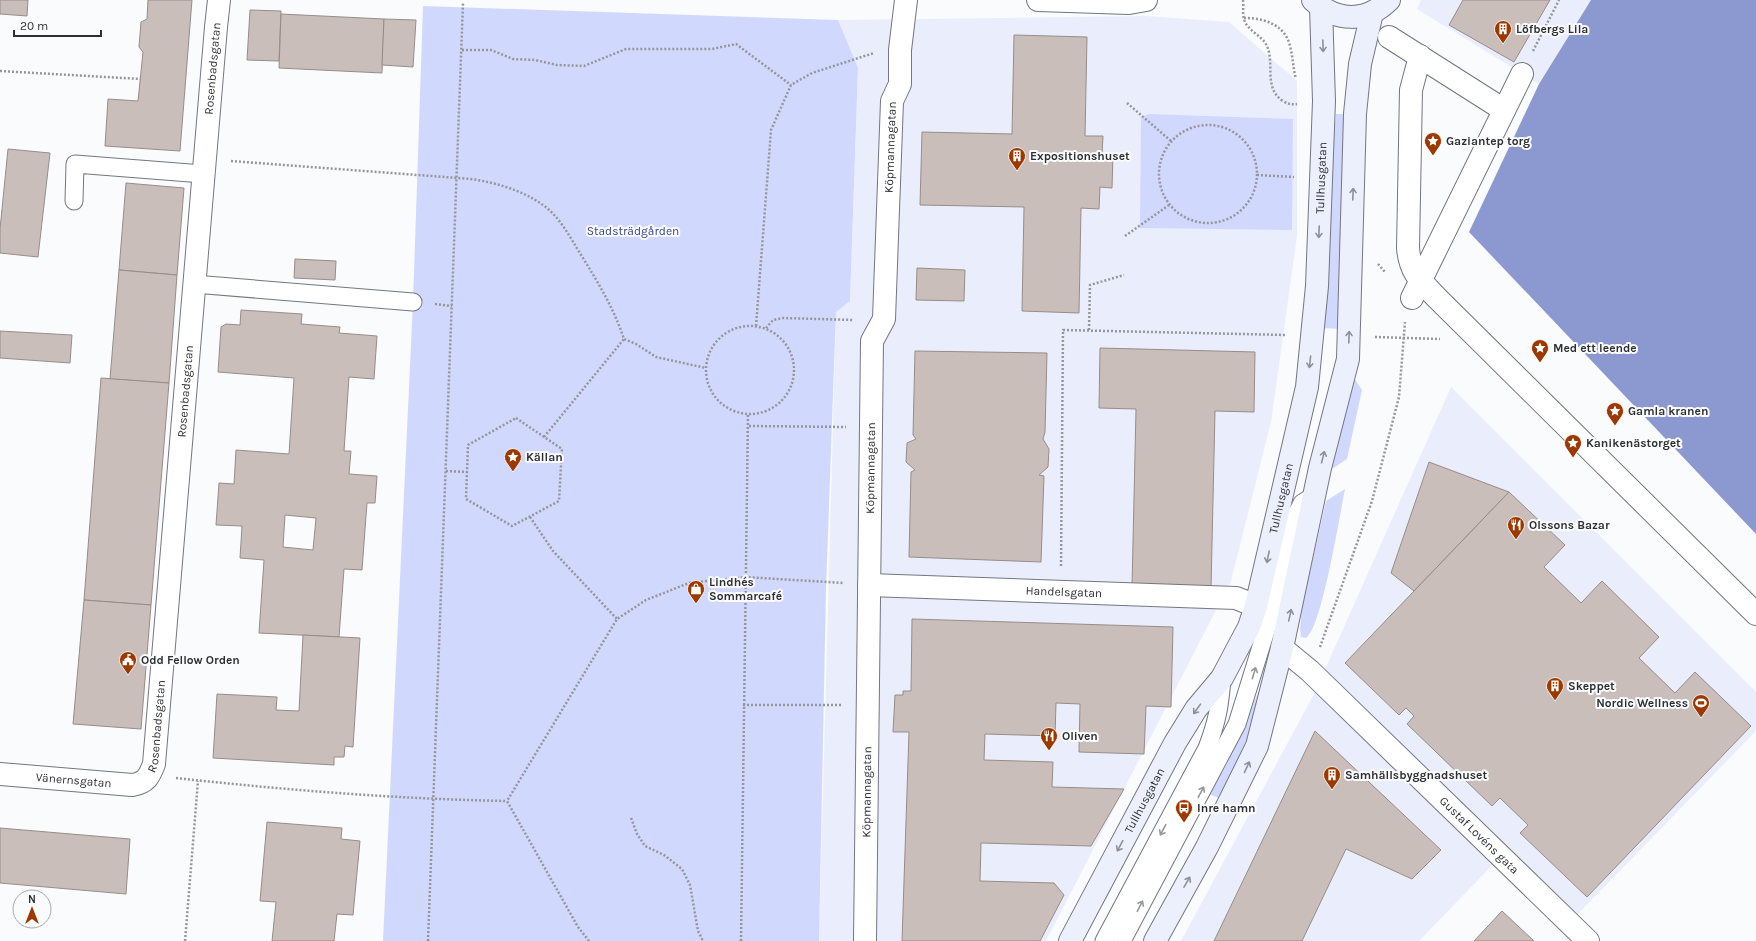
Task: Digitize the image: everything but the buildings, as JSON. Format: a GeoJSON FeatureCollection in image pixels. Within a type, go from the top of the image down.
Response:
{"type":"FeatureCollection","features":[{"type":"Feature","properties":{"kind":"street","name":"Rosenbadsgatan"},"geometry":{"type":"LineString","coordinates":[[146,781],[154,764],[155,757],[204,166],[216,27],[220,0]]}},
{"type":"Feature","properties":{"kind":"street","name":"Köpmannagatan"},"geometry":{"type":"LineString","coordinates":[[865,941],[872,341],[884,319],[892,101],[900,84],[900,50],[906,0]]}},
{"type":"Feature","properties":{"kind":"street"},"geometry":{"type":"LineString","coordinates":[[1038,0],[1135,1]]}},
{"type":"Feature","properties":{"kind":"street"},"geometry":{"type":"LineString","coordinates":[[1317,4],[1338,15],[1353,17],[1381,6]]}},
{"type":"Feature","properties":{"kind":"street","name":"Tullhusgatan"},"geometry":{"type":"LineString","coordinates":[[1070,941],[1175,743],[1196,709],[1222,678],[1249,626],[1256,606],[1301,417],[1309,372],[1317,286],[1324,101],[1317,4]]}},
{"type":"Feature","properties":{"kind":"street"},"geometry":{"type":"LineString","coordinates":[[1155,941],[1214,833],[1258,746],[1282,648],[1315,495],[1348,359],[1355,114],[1360,64],[1381,6]]}},
{"type":"Feature","properties":{"kind":"street"},"geometry":{"type":"LineString","coordinates":[[1389,37],[1504,110]]}},
{"type":"Feature","properties":{"kind":"street"},"geometry":{"type":"LineString","coordinates":[[1420,56],[1410,90],[1408,248],[1409,260],[1414,272],[1416,289],[1756,614]]}},
{"type":"Feature","properties":{"kind":"street"},"geometry":{"type":"LineString","coordinates":[[1416,289],[1522,74]]}},
{"type":"Feature","properties":{"kind":"street","name":"Handelsgatan"},"geometry":{"type":"LineString","coordinates":[[869,585],[1236,598],[1256,606]]}},
{"type":"Feature","properties":{"kind":"street","name":"Gustaf Lovéns gata"},"geometry":{"type":"LineString","coordinates":[[1282,648],[1310,671],[1588,941]]}},
{"type":"Feature","properties":{"kind":"street","name":"Vänernsgatan"},"geometry":{"type":"LineString","coordinates":[[0,774],[119,784],[141,784],[146,781]]}},
{"type":"Feature","properties":{"kind":"lane"},"geometry":{"type":"LineString","coordinates":[[74,201],[75,164],[204,166]]}},
{"type":"Feature","properties":{"kind":"lane"},"geometry":{"type":"LineString","coordinates":[[194,284],[413,302]]}},
{"type":"Feature","properties":{"kind":"lane"},"geometry":{"type":"LineString","coordinates":[[1122,941],[1237,724],[1268,624],[1292,523],[1302,504],[1315,495]]}},
{"type":"Feature","properties":{"kind":"lane"},"geometry":{"type":"LineString","coordinates":[[1104,941],[1207,748],[1217,722],[1221,701],[1222,678]]}},
{"type":"Feature","properties":{"kind":"path"},"geometry":{"type":"LineString","coordinates":[[1244,0],[1244,18],[1247,26],[1264,41],[1268,48],[1270,75],[1274,91],[1280,99],[1289,104],[1300,103]]}},
{"type":"Feature","properties":{"kind":"path"},"geometry":{"type":"LineString","coordinates":[[1522,74],[1559,0]]}},
{"type":"Feature","properties":{"kind":"path"},"geometry":{"type":"LineString","coordinates":[[428,941],[463,3]]}},
{"type":"Feature","properties":{"kind":"path"},"geometry":{"type":"LineString","coordinates":[[1244,18],[1264,20],[1280,28],[1285,33],[1290,45],[1294,74],[1299,86]]}},
{"type":"Feature","properties":{"kind":"path"},"geometry":{"type":"LineString","coordinates":[[462,50],[491,50],[513,59],[535,60],[557,65],[584,66],[626,49],[712,49],[736,44],[790,85]]}},
{"type":"Feature","properties":{"kind":"path"},"geometry":{"type":"LineString","coordinates":[[756,326],[771,130],[790,85],[812,73],[873,54],[900,50]]}},
{"type":"Feature","properties":{"kind":"path"},"geometry":{"type":"LineString","coordinates":[[0,71],[141,79]]}},
{"type":"Feature","properties":{"kind":"path"},"geometry":{"type":"LineString","coordinates":[[1127,103],[1172,141]]}},
{"type":"Feature","properties":{"kind":"path"},"geometry":{"type":"LineString","coordinates":[[1201,125],[1218,126],[1234,132],[1246,144],[1254,158],[1257,175],[1254,192],[1245,206],[1231,217],[1215,222],[1198,222],[1182,216],[1169,205],[1160,186],[1159,165],[1164,152],[1172,141],[1185,130],[1201,125]]}},
{"type":"Feature","properties":{"kind":"path"},"geometry":{"type":"LineString","coordinates":[[204,166],[457,179],[488,182],[515,190],[536,200],[548,209],[562,225],[617,317],[624,339],[636,344],[656,357],[706,368]]}},
{"type":"Feature","properties":{"kind":"path"},"geometry":{"type":"LineString","coordinates":[[1257,175],[1295,177]]}},
{"type":"Feature","properties":{"kind":"path"},"geometry":{"type":"LineString","coordinates":[[1125,236],[1169,205]]}},
{"type":"Feature","properties":{"kind":"path"},"geometry":{"type":"LineString","coordinates":[[1089,330],[1090,284],[1124,275]]}},
{"type":"Feature","properties":{"kind":"path"},"geometry":{"type":"LineString","coordinates":[[1320,647],[1372,501],[1399,397],[1406,311],[1416,289]]}},
{"type":"Feature","properties":{"kind":"path"},"geometry":{"type":"LineString","coordinates":[[766,328],[773,320],[783,318],[884,319]]}},
{"type":"Feature","properties":{"kind":"path"},"geometry":{"type":"LineString","coordinates":[[741,326],[756,326],[766,328],[780,336],[789,347],[794,360],[795,374],[792,387],[784,399],[774,408],[761,413],[748,414],[734,411],[722,405],[713,394],[707,381],[706,368],[709,353],[717,341],[728,332],[741,326]]}},
{"type":"Feature","properties":{"kind":"path"},"geometry":{"type":"LineString","coordinates":[[1060,592],[1063,330],[1290,335]]}},
{"type":"Feature","properties":{"kind":"path"},"geometry":{"type":"LineString","coordinates":[[1369,337],[1444,339]]}},
{"type":"Feature","properties":{"kind":"path"},"geometry":{"type":"LineString","coordinates":[[544,437],[624,339]]}},
{"type":"Feature","properties":{"kind":"path"},"geometry":{"type":"LineString","coordinates":[[741,941],[748,414]]}},
{"type":"Feature","properties":{"kind":"path"},"geometry":{"type":"LineString","coordinates":[[516,418],[544,437],[562,449],[559,501],[512,526],[466,499],[468,445],[516,418]]}},
{"type":"Feature","properties":{"kind":"path"},"geometry":{"type":"LineString","coordinates":[[748,426],[871,427]]}},
{"type":"Feature","properties":{"kind":"path"},"geometry":{"type":"LineString","coordinates":[[446,471],[467,472]]}},
{"type":"Feature","properties":{"kind":"path"},"geometry":{"type":"LineString","coordinates":[[530,517],[554,551],[617,619]]}},
{"type":"Feature","properties":{"kind":"path"},"geometry":{"type":"LineString","coordinates":[[507,801],[617,619],[646,600],[689,583],[746,577],[869,585]]}},
{"type":"Feature","properties":{"kind":"path"},"geometry":{"type":"LineString","coordinates":[[743,704],[868,705]]}},
{"type":"Feature","properties":{"kind":"path"},"geometry":{"type":"LineString","coordinates":[[185,941],[198,781],[433,800],[507,801]]}},
{"type":"Feature","properties":{"kind":"path"},"geometry":{"type":"LineString","coordinates":[[507,801],[578,927],[589,941]]}},
{"type":"Feature","properties":{"kind":"path"},"geometry":{"type":"LineString","coordinates":[[631,818],[636,834],[645,846],[664,855],[682,869],[690,885],[698,931],[703,941]]}},
{"type":"Feature","properties":{"kind":"shaded area"},"geometry":{"type":"Polygon","coordinates":[[[1421,0],[1591,0],[1539,84],[1417,9],[1421,0]]]}},
{"type":"Feature","properties":{"kind":"shaded area"},"geometry":{"type":"Polygon","coordinates":[[[1591,0],[1756,0],[1756,534],[1469,232],[1539,84],[1591,0]]]}},
{"type":"Feature","properties":{"kind":"shaded area"},"geometry":{"type":"Polygon","coordinates":[[[1147,16],[1229,22],[1297,81],[1297,236],[1271,422],[1231,581],[1046,941],[819,941],[836,312],[850,300],[858,69],[838,20],[1147,16]]]}},
{"type":"Feature","properties":{"kind":"shaded area"},"geometry":{"type":"Polygon","coordinates":[[[1451,387],[1756,692],[1756,731],[1575,917],[1509,848],[1419,941],[1181,941],[1314,694],[1451,387]]]}},
{"type":"Feature","properties":{"kind":"green space","name":"Stadsträdgården"},"geometry":{"type":"Polygon","coordinates":[[[423,6],[838,20],[858,68],[850,301],[836,312],[826,588],[819,941],[383,941],[413,302],[423,6]]]}},
{"type":"Feature","properties":{"kind":"green space"},"geometry":{"type":"Polygon","coordinates":[[[1149,114],[1293,119],[1292,230],[1140,228],[1141,117],[1149,114]]]}},
{"type":"Feature","properties":{"kind":"green space"},"geometry":{"type":"Polygon","coordinates":[[[1336,114],[1348,114],[1340,329],[1322,328],[1332,155],[1336,114]]]}},
{"type":"Feature","properties":{"kind":"green space"},"geometry":{"type":"Polygon","coordinates":[[[1352,375],[1362,390],[1347,459],[1332,469],[1352,375]]]}},
{"type":"Feature","properties":{"kind":"green space"},"geometry":{"type":"Polygon","coordinates":[[[1345,489],[1330,569],[1318,614],[1312,630],[1306,638],[1301,637],[1300,628],[1302,607],[1326,501],[1345,489]]]}},
{"type":"Feature","properties":{"kind":"green space"},"geometry":{"type":"Polygon","coordinates":[[[1261,686],[1249,738],[1223,800],[1209,794],[1226,766],[1261,686]]]}},
{"type":"Feature","properties":{"kind":"place","name":"Löfbergs Lila"},"geometry":{"type":"Point","coordinates":[1503,44]}},
{"type":"Feature","properties":{"kind":"place","name":"Gaziantep torg"},"geometry":{"type":"Point","coordinates":[1433,156]}},
{"type":"Feature","properties":{"kind":"place","name":"Expositionshuset"},"geometry":{"type":"Point","coordinates":[1017,171]}},
{"type":"Feature","properties":{"kind":"place","name":"Med ett leende"},"geometry":{"type":"Point","coordinates":[1540,363]}},
{"type":"Feature","properties":{"kind":"place","name":"Gamla kranen"},"geometry":{"type":"Point","coordinates":[1615,426]}},
{"type":"Feature","properties":{"kind":"place","name":"Kanikenästorget"},"geometry":{"type":"Point","coordinates":[1573,458]}},
{"type":"Feature","properties":{"kind":"place","name":"Källan"},"geometry":{"type":"Point","coordinates":[513,472]}},
{"type":"Feature","properties":{"kind":"place","name":"Olssons Bazar"},"geometry":{"type":"Point","coordinates":[1516,540]}},
{"type":"Feature","properties":{"kind":"place","name":"Lindhés Sommarcafé"},"geometry":{"type":"Point","coordinates":[696,604]}},
{"type":"Feature","properties":{"kind":"place","name":"Odd Fellow Orden"},"geometry":{"type":"Point","coordinates":[128,675]}},
{"type":"Feature","properties":{"kind":"place","name":"Skeppet"},"geometry":{"type":"Point","coordinates":[1555,701]}},
{"type":"Feature","properties":{"kind":"place","name":"Nordic Wellness"},"geometry":{"type":"Point","coordinates":[1701,718]}},
{"type":"Feature","properties":{"kind":"place","name":"Oliven"},"geometry":{"type":"Point","coordinates":[1049,751]}},
{"type":"Feature","properties":{"kind":"place","name":"Samhällsbyggnadshuset"},"geometry":{"type":"Point","coordinates":[1332,790]}},
{"type":"Feature","properties":{"kind":"place","name":"Inre hamn"},"geometry":{"type":"Point","coordinates":[1184,823]}}]}
